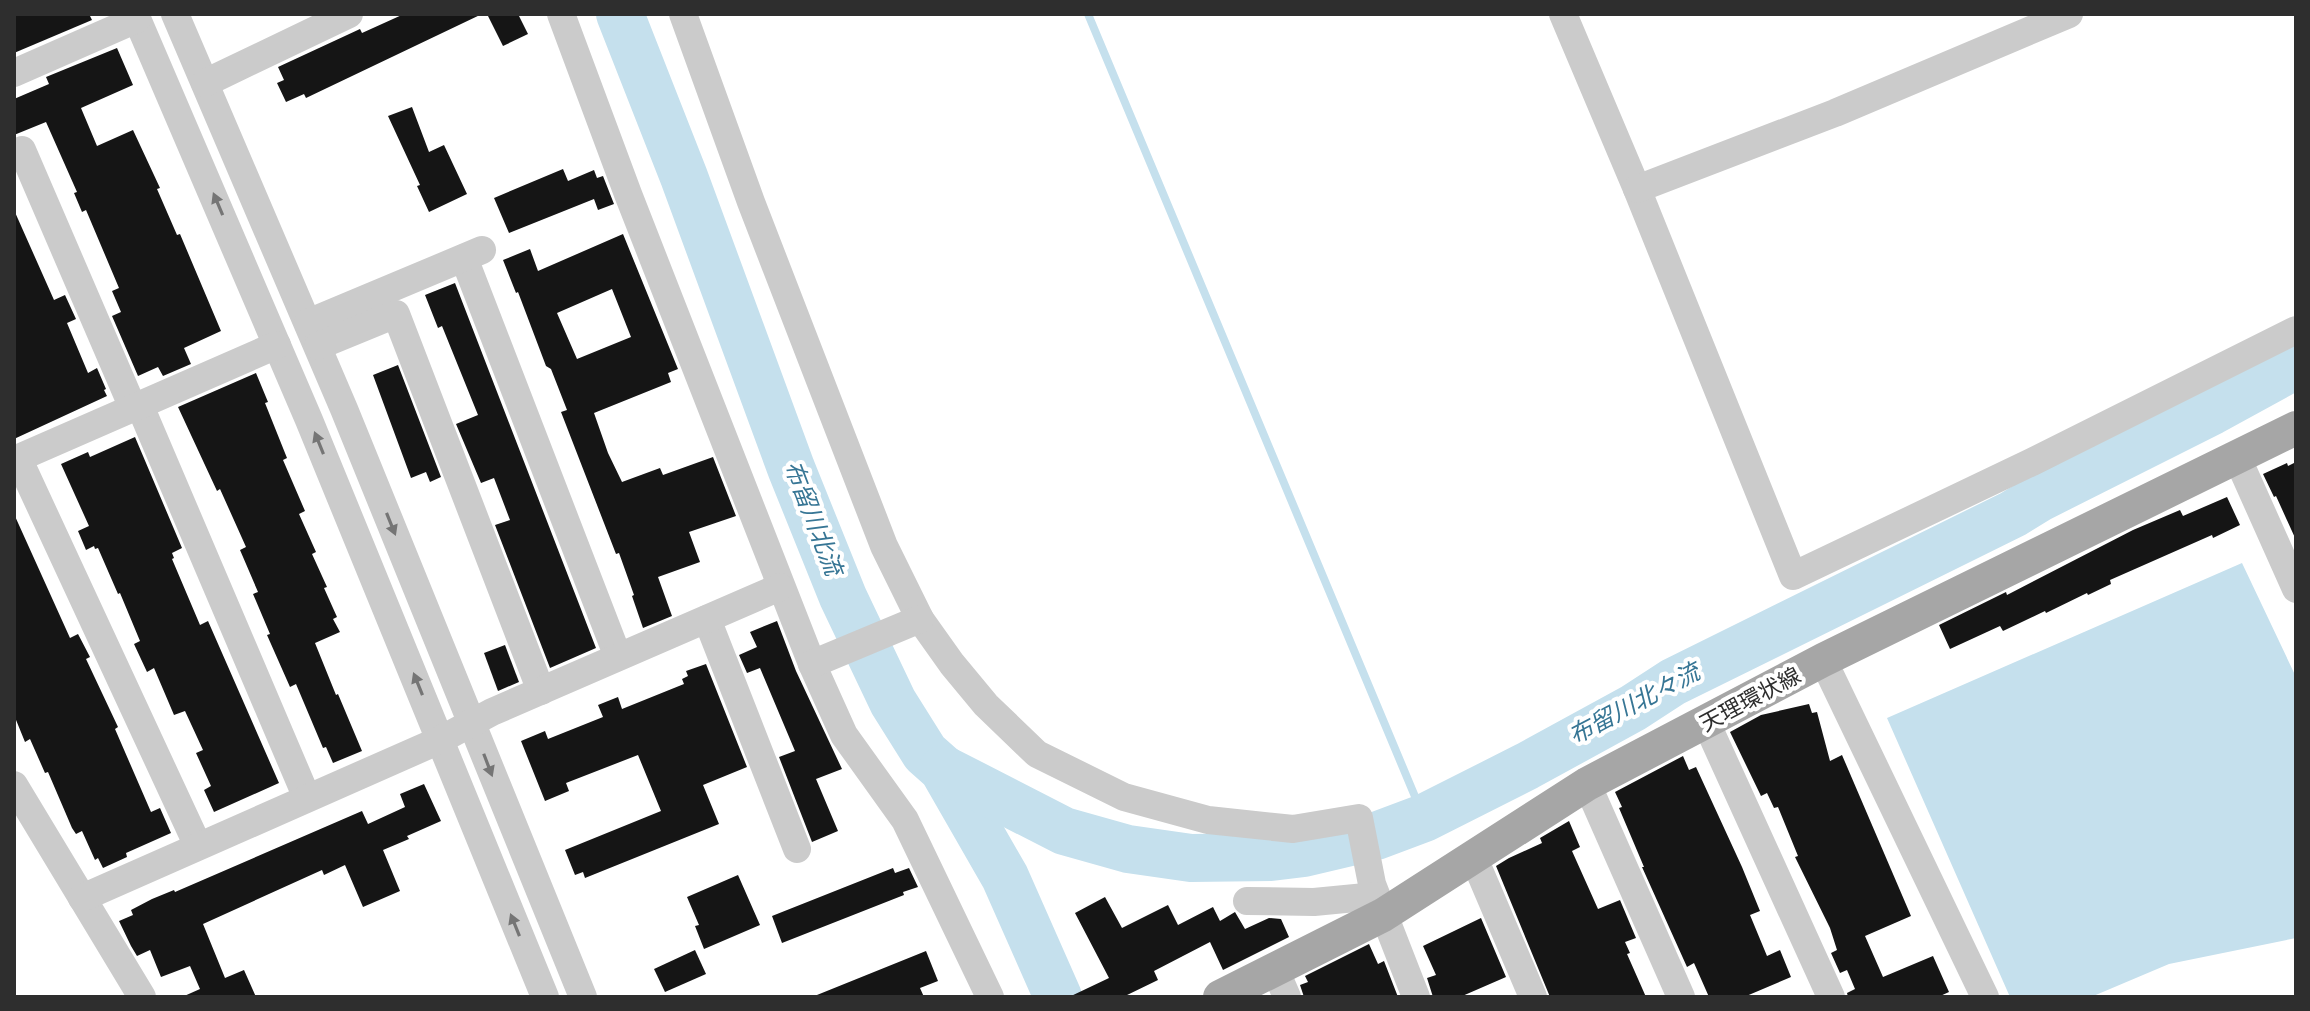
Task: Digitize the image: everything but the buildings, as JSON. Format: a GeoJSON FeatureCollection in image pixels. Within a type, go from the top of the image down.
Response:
{"type":"FeatureCollection","features":[{"type":"Feature","properties":{"kind":"main road","name":"天理環状線"},"geometry":{"type":"LineString","coordinates":[[1220,997],[1281,983],[1377,898],[1473,856],[1587,784],[1823,660],[2296,428]]}},
{"type":"Feature","properties":{"kind":"street"},"geometry":{"type":"LineString","coordinates":[[175,14],[313,334],[583,997]]}},
{"type":"Feature","properties":{"kind":"street"},"geometry":{"type":"LineString","coordinates":[[205,83],[349,14]]}},
{"type":"Feature","properties":{"kind":"street"},"geometry":{"type":"LineString","coordinates":[[561,14],[780,587],[844,735],[905,820],[990,997]]}},
{"type":"Feature","properties":{"kind":"street"},"geometry":{"type":"LineString","coordinates":[[683,14],[757,216],[916,621],[986,705],[1037,754],[1124,797],[1208,820],[1293,829],[1359,818],[1377,898],[1416,997]]}},
{"type":"Feature","properties":{"kind":"street"},"geometry":{"type":"LineString","coordinates":[[1563,14],[1793,576],[2046,455],[2296,330]]}},
{"type":"Feature","properties":{"kind":"street"},"geometry":{"type":"LineString","coordinates":[[1637,189],[1835,113],[2035,21],[2069,14]]}},
{"type":"Feature","properties":{"kind":"street"},"geometry":{"type":"LineString","coordinates":[[14,73],[136,17],[277,345],[545,997]]}},
{"type":"Feature","properties":{"kind":"street"},"geometry":{"type":"LineString","coordinates":[[22,150],[307,798]]}},
{"type":"Feature","properties":{"kind":"street"},"geometry":{"type":"LineString","coordinates":[[313,334],[473,254],[613,644]]}},
{"type":"Feature","properties":{"kind":"street"},"geometry":{"type":"LineString","coordinates":[[313,334],[396,314],[541,691]]}},
{"type":"Feature","properties":{"kind":"street"},"geometry":{"type":"LineString","coordinates":[[198,846],[16,459],[277,345]]}},
{"type":"Feature","properties":{"kind":"street"},"geometry":{"type":"LineString","coordinates":[[2237,457],[2296,589]]}},
{"type":"Feature","properties":{"kind":"street"},"geometry":{"type":"LineString","coordinates":[[82,898],[440,740],[472,721],[780,587]]}},
{"type":"Feature","properties":{"kind":"street"},"geometry":{"type":"LineString","coordinates":[[707,619],[797,849]]}},
{"type":"Feature","properties":{"kind":"street"},"geometry":{"type":"LineString","coordinates":[[815,663],[916,621]]}},
{"type":"Feature","properties":{"kind":"street"},"geometry":{"type":"LineString","coordinates":[[1823,660],[1985,997]]}},
{"type":"Feature","properties":{"kind":"street"},"geometry":{"type":"LineString","coordinates":[[1706,722],[1823,995]]}},
{"type":"Feature","properties":{"kind":"street"},"geometry":{"type":"LineString","coordinates":[[1587,784],[1681,997]]}},
{"type":"Feature","properties":{"kind":"street"},"geometry":{"type":"LineString","coordinates":[[14,785],[142,997]]}},
{"type":"Feature","properties":{"kind":"street"},"geometry":{"type":"LineString","coordinates":[[1473,856],[1533,997]]}},
{"type":"Feature","properties":{"kind":"street"},"geometry":{"type":"LineString","coordinates":[[1247,901],[1314,902],[1377,898]]}},
{"type":"Feature","properties":{"kind":"water"},"geometry":{"type":"Polygon","coordinates":[[[2242,563],[2296,677],[2296,938],[2169,964],[2091,997],[2010,997],[1887,718],[2242,563]]]}},
{"type":"Feature","properties":{"kind":"waterway","name":"布留川北流"},"geometry":{"type":"LineString","coordinates":[[620,14],[684,177],[791,468],[843,597],[893,702],[925,753],[943,769],[1005,877],[1058,997]]}},
{"type":"Feature","properties":{"kind":"waterway"},"geometry":{"type":"LineString","coordinates":[[1088,14],[1424,818]]}},
{"type":"Feature","properties":{"kind":"waterway","name":"布留川北々流"},"geometry":{"type":"LineString","coordinates":[[943,769],[1064,831],[1128,849],[1191,858],[1271,857],[1304,853],[1376,836],[1424,818],[1527,766],[1633,708],[1673,682],[2013,514],[2296,365]]}}]}
